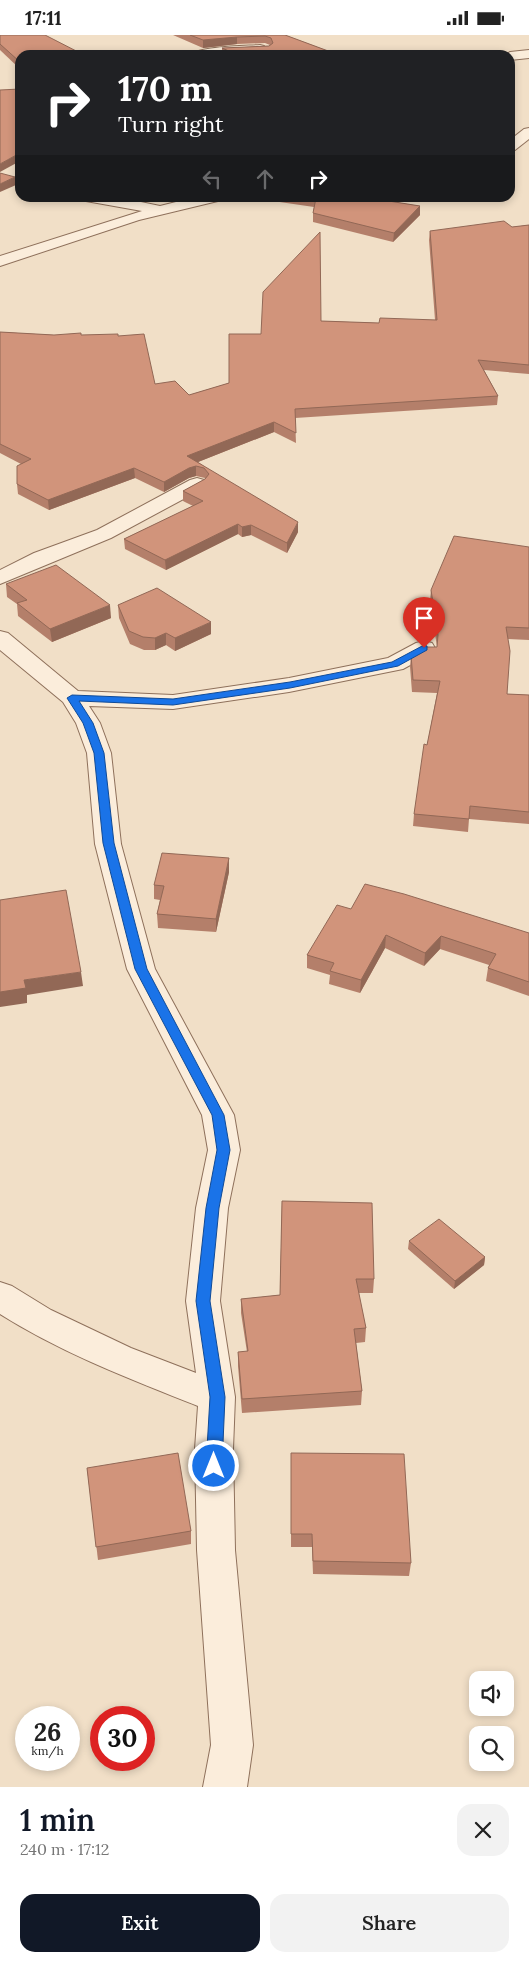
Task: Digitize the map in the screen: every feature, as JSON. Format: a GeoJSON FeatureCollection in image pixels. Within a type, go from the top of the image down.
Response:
{"type":"FeatureCollection","features":[{"type":"Feature","properties":{"kind":"street"},"geometry":{"type":"LineString","coordinates":[[227,50],[264,49]]}},
{"type":"Feature","properties":{"kind":"street"},"geometry":{"type":"LineString","coordinates":[[515,55],[529,54]]}},
{"type":"Feature","properties":{"kind":"street"},"geometry":{"type":"LineString","coordinates":[[515,143],[529,132]]}},
{"type":"Feature","properties":{"kind":"street"},"geometry":{"type":"LineString","coordinates":[[118,202],[169,210]]}},
{"type":"Feature","properties":{"kind":"street"},"geometry":{"type":"LineString","coordinates":[[0,261],[134,217],[199,202]]}},
{"type":"Feature","properties":{"kind":"street"},"geometry":{"type":"LineString","coordinates":[[0,578],[42,558],[104,534],[197,484]]}},
{"type":"Feature","properties":{"kind":"street"},"geometry":{"type":"LineString","coordinates":[[0,638],[72,698],[88,723],[99,753],[108,843],[141,969],[218,1115],[224,1150],[212,1208],[203,1301],[217,1397],[214,1449],[216,1550],[232,1745],[226,1787]]}},
{"type":"Feature","properties":{"kind":"street"},"geometry":{"type":"LineString","coordinates":[[72,698],[173,702],[290,685],[395,664],[424,648]]}},
{"type":"Feature","properties":{"kind":"street"},"geometry":{"type":"LineString","coordinates":[[0,1296],[39,1320],[118,1359],[217,1397]]}},
{"type":"Feature","properties":{"kind":"building"},"geometry":{"type":"Polygon","coordinates":[[[0,35],[45,35],[74,50],[15,50],[15,58],[0,44],[0,35]]]}},
{"type":"Feature","properties":{"kind":"building"},"geometry":{"type":"Polygon","coordinates":[[[190,35],[285,35],[326,50],[227,50],[222,48],[269,46],[273,43],[271,38],[265,36],[203,40],[190,35]]]}},
{"type":"Feature","properties":{"kind":"building"},"geometry":{"type":"Polygon","coordinates":[[[15,89],[15,156],[0,164],[0,90],[15,89]]]}},
{"type":"Feature","properties":{"kind":"building"},"geometry":{"type":"Polygon","coordinates":[[[0,173],[15,177],[0,184],[0,173]]]}},
{"type":"Feature","properties":{"kind":"building"},"geometry":{"type":"Polygon","coordinates":[[[315,202],[395,202],[420,206],[394,233],[313,213],[315,202]]]}},
{"type":"Feature","properties":{"kind":"building"},"geometry":{"type":"Polygon","coordinates":[[[504,221],[512,227],[529,225],[529,365],[478,360],[498,396],[295,409],[296,433],[274,422],[187,456],[298,522],[287,543],[251,525],[242,527],[238,524],[165,560],[124,539],[203,501],[183,491],[205,479],[209,474],[204,468],[196,466],[164,482],[134,468],[48,500],[17,484],[17,466],[31,459],[0,444],[0,332],[54,335],[81,333],[81,335],[118,334],[118,336],[144,334],[155,384],[175,381],[189,395],[229,383],[229,334],[261,334],[263,292],[320,232],[321,321],[379,323],[380,318],[437,320],[430,231],[504,221]]]}},
{"type":"Feature","properties":{"kind":"building"},"geometry":{"type":"Polygon","coordinates":[[[454,536],[529,547],[529,628],[506,627],[510,651],[507,694],[529,695],[529,812],[470,806],[469,819],[414,814],[424,744],[427,745],[440,681],[413,680],[411,655],[426,647],[437,647],[438,635],[431,590],[454,536]]]}},
{"type":"Feature","properties":{"kind":"building"},"geometry":{"type":"Polygon","coordinates":[[[56,565],[110,605],[50,629],[17,603],[27,600],[6,584],[56,565]]]}},
{"type":"Feature","properties":{"kind":"building"},"geometry":{"type":"Polygon","coordinates":[[[157,588],[211,622],[175,638],[166,633],[155,638],[143,637],[129,631],[118,605],[157,588]]]}},
{"type":"Feature","properties":{"kind":"building"},"geometry":{"type":"Polygon","coordinates":[[[162,853],[229,858],[216,919],[157,914],[164,886],[154,885],[162,853]]]}},
{"type":"Feature","properties":{"kind":"building"},"geometry":{"type":"Polygon","coordinates":[[[365,884],[404,894],[529,933],[529,982],[488,968],[496,954],[441,936],[425,953],[386,935],[361,980],[330,971],[334,963],[307,955],[337,905],[351,909],[365,884]]]}},
{"type":"Feature","properties":{"kind":"building"},"geometry":{"type":"Polygon","coordinates":[[[66,890],[81,972],[24,980],[26,988],[0,992],[0,900],[66,890]]]}},
{"type":"Feature","properties":{"kind":"building"},"geometry":{"type":"Polygon","coordinates":[[[282,1201],[372,1203],[374,1279],[356,1279],[366,1328],[354,1329],[362,1391],[242,1399],[238,1352],[248,1351],[241,1299],[280,1295],[282,1201]]]}},
{"type":"Feature","properties":{"kind":"building"},"geometry":{"type":"Polygon","coordinates":[[[439,1219],[485,1257],[455,1281],[409,1241],[439,1219]]]}},
{"type":"Feature","properties":{"kind":"building"},"geometry":{"type":"Polygon","coordinates":[[[178,1453],[191,1531],[96,1547],[87,1468],[178,1453]]]}},
{"type":"Feature","properties":{"kind":"building"},"geometry":{"type":"Polygon","coordinates":[[[291,1453],[404,1454],[411,1563],[313,1561],[312,1534],[291,1534],[291,1453]]]}},
{"type":"Feature","properties":{"kind":"route"},"geometry":{"type":"LineString","coordinates":[[214,1466],[217,1397],[203,1301],[212,1208],[224,1150],[218,1115],[141,969],[108,843],[99,753],[88,723],[72,698],[173,702],[290,685],[395,664],[424,648]]}}]}
